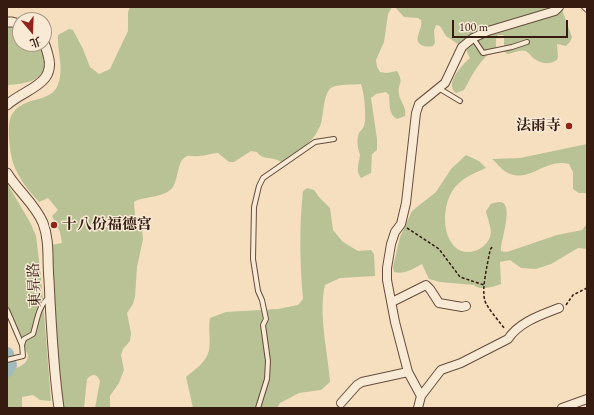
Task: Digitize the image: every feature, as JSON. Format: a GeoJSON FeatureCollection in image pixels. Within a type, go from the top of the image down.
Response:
{"type":"FeatureCollection","features":[{"type":"Feature","properties":{"kind":"street"},"geometry":{"type":"LineString","coordinates":[[421,396],[408,372],[394,322],[392,302],[387,280],[387,268],[391,244],[395,232],[400,224],[406,203],[416,113],[419,104],[440,89],[448,78],[462,47],[473,38],[488,31],[555,11],[559,7]]}},
{"type":"Feature","properties":{"kind":"street"},"geometry":{"type":"LineString","coordinates":[[7,104],[14,98],[41,83],[47,77],[50,70],[50,61],[47,52]]}},
{"type":"Feature","properties":{"kind":"street","name":"東昇路"},"geometry":{"type":"LineString","coordinates":[[7,173],[42,221],[47,239],[54,376],[59,408]]}},
{"type":"Feature","properties":{"kind":"street"},"geometry":{"type":"LineString","coordinates":[[392,302],[426,285],[438,303],[462,307],[466,306]]}},
{"type":"Feature","properties":{"kind":"street"},"geometry":{"type":"LineString","coordinates":[[418,408],[421,396],[441,370],[461,363],[508,339],[511,334],[525,323],[559,308]]}},
{"type":"Feature","properties":{"kind":"street"},"geometry":{"type":"LineString","coordinates":[[341,404],[362,382],[408,372]]}},
{"type":"Feature","properties":{"kind":"street"},"geometry":{"type":"LineString","coordinates":[[562,408],[587,399]]}},
{"type":"Feature","properties":{"kind":"lane"},"geometry":{"type":"LineString","coordinates":[[584,7],[587,10]]}},
{"type":"Feature","properties":{"kind":"lane"},"geometry":{"type":"LineString","coordinates":[[473,38],[483,53],[512,47],[527,42]]}},
{"type":"Feature","properties":{"kind":"lane"},"geometry":{"type":"LineString","coordinates":[[440,89],[460,101]]}},
{"type":"Feature","properties":{"kind":"lane"},"geometry":{"type":"LineString","coordinates":[[258,408],[266,379],[268,361],[263,325],[266,320],[262,300],[258,291],[254,259],[254,207],[259,186],[263,178],[315,142],[334,139]]}},
{"type":"Feature","properties":{"kind":"lane"},"geometry":{"type":"LineString","coordinates":[[22,345],[24,338],[33,334],[44,302],[50,297]]}},
{"type":"Feature","properties":{"kind":"lane"},"geometry":{"type":"LineString","coordinates":[[7,310],[22,345],[23,356],[7,360]]}},
{"type":"Feature","properties":{"kind":"path"},"geometry":{"type":"LineString","coordinates":[[400,224],[439,249],[460,277],[484,285]]}},
{"type":"Feature","properties":{"kind":"path"},"geometry":{"type":"LineString","coordinates":[[492,247],[490,250],[484,285],[484,301],[499,323],[511,334]]}},
{"type":"Feature","properties":{"kind":"path"},"geometry":{"type":"LineString","coordinates":[[559,308],[567,305],[573,295],[587,288]]}},
{"type":"Feature","properties":{"kind":"green space"},"geometry":{"type":"Polygon","coordinates":[[[130,7],[392,7],[388,14],[384,42],[376,60],[377,67],[380,72],[387,73],[397,71],[401,81],[399,94],[405,110],[405,116],[397,119],[394,117],[390,108],[389,95],[386,92],[376,94],[371,98],[377,139],[377,150],[372,154],[371,173],[361,178],[358,170],[360,155],[358,139],[359,133],[365,122],[365,111],[361,84],[339,85],[330,89],[326,96],[321,124],[317,132],[301,149],[291,157],[281,162],[275,159],[262,157],[257,152],[251,151],[234,162],[229,162],[218,153],[202,156],[187,156],[183,159],[179,167],[175,183],[169,191],[134,202],[135,216],[142,227],[143,239],[137,267],[135,297],[133,304],[127,313],[131,333],[130,341],[123,349],[121,355],[124,370],[119,383],[110,396],[110,408],[95,408],[100,381],[97,376],[93,375],[87,379],[84,408],[63,408],[59,386],[52,245],[62,243],[60,232],[52,216],[58,210],[48,198],[39,202],[18,175],[11,152],[9,124],[15,110],[20,106],[46,97],[57,87],[61,68],[58,35],[69,29],[73,30],[90,67],[99,74],[110,69],[128,31],[128,12],[130,7]]]}},
{"type":"Feature","properties":{"kind":"green space"},"geometry":{"type":"Polygon","coordinates":[[[395,7],[561,7],[572,37],[566,46],[557,44],[557,60],[551,63],[542,63],[533,58],[526,51],[507,54],[504,51],[504,36],[498,35],[496,39],[496,49],[481,62],[464,90],[456,93],[452,85],[453,80],[459,70],[470,58],[466,50],[469,46],[488,35],[458,44],[446,36],[440,26],[436,25],[434,31],[435,43],[433,46],[423,46],[418,42],[421,20],[418,18],[404,17],[395,7]]]}},
{"type":"Feature","properties":{"kind":"green space"},"geometry":{"type":"Polygon","coordinates":[[[7,26],[12,26],[12,52],[43,52],[45,66],[40,76],[35,80],[9,85],[7,87],[7,26]]]}},
{"type":"Feature","properties":{"kind":"green space"},"geometry":{"type":"Polygon","coordinates":[[[587,144],[587,193],[579,193],[573,189],[573,172],[569,164],[560,163],[544,167],[530,174],[515,175],[504,171],[492,159],[520,158],[587,144]]]}},
{"type":"Feature","properties":{"kind":"green space"},"geometry":{"type":"Polygon","coordinates":[[[466,155],[479,161],[486,168],[460,182],[452,191],[449,198],[446,207],[445,224],[450,241],[455,247],[464,252],[469,252],[484,246],[491,234],[486,211],[491,204],[500,202],[504,204],[507,216],[501,251],[507,252],[557,235],[582,230],[587,224],[587,249],[578,248],[551,264],[536,269],[521,268],[510,260],[500,262],[501,284],[487,288],[480,288],[474,285],[440,282],[429,279],[422,264],[412,270],[401,273],[394,272],[393,267],[400,237],[412,211],[436,192],[451,169],[466,155]]]}},
{"type":"Feature","properties":{"kind":"green space"},"geometry":{"type":"Polygon","coordinates":[[[7,183],[31,224],[36,236],[41,277],[51,401],[40,400],[33,395],[22,397],[22,408],[7,408],[7,370],[14,369],[24,364],[28,355],[7,314],[7,183]]]}},
{"type":"Feature","properties":{"kind":"green space"},"geometry":{"type":"Polygon","coordinates":[[[307,188],[314,190],[330,208],[333,230],[343,242],[358,251],[371,250],[374,254],[375,276],[340,278],[325,285],[323,296],[323,321],[330,382],[321,390],[299,393],[280,403],[277,408],[193,408],[186,377],[200,365],[208,354],[210,346],[210,318],[226,312],[278,309],[298,305],[303,299],[300,232],[303,191],[307,188]]]}},
{"type":"Feature","properties":{"kind":"waterway"},"geometry":{"type":"LineString","coordinates":[[7,354],[10,365],[7,370]]}},
{"type":"Feature","properties":{"kind":"place","name":"法雨寺"},"geometry":{"type":"Point","coordinates":[569,126]}},
{"type":"Feature","properties":{"kind":"place","name":"十八份福德宮"},"geometry":{"type":"Point","coordinates":[54,225]}}]}
